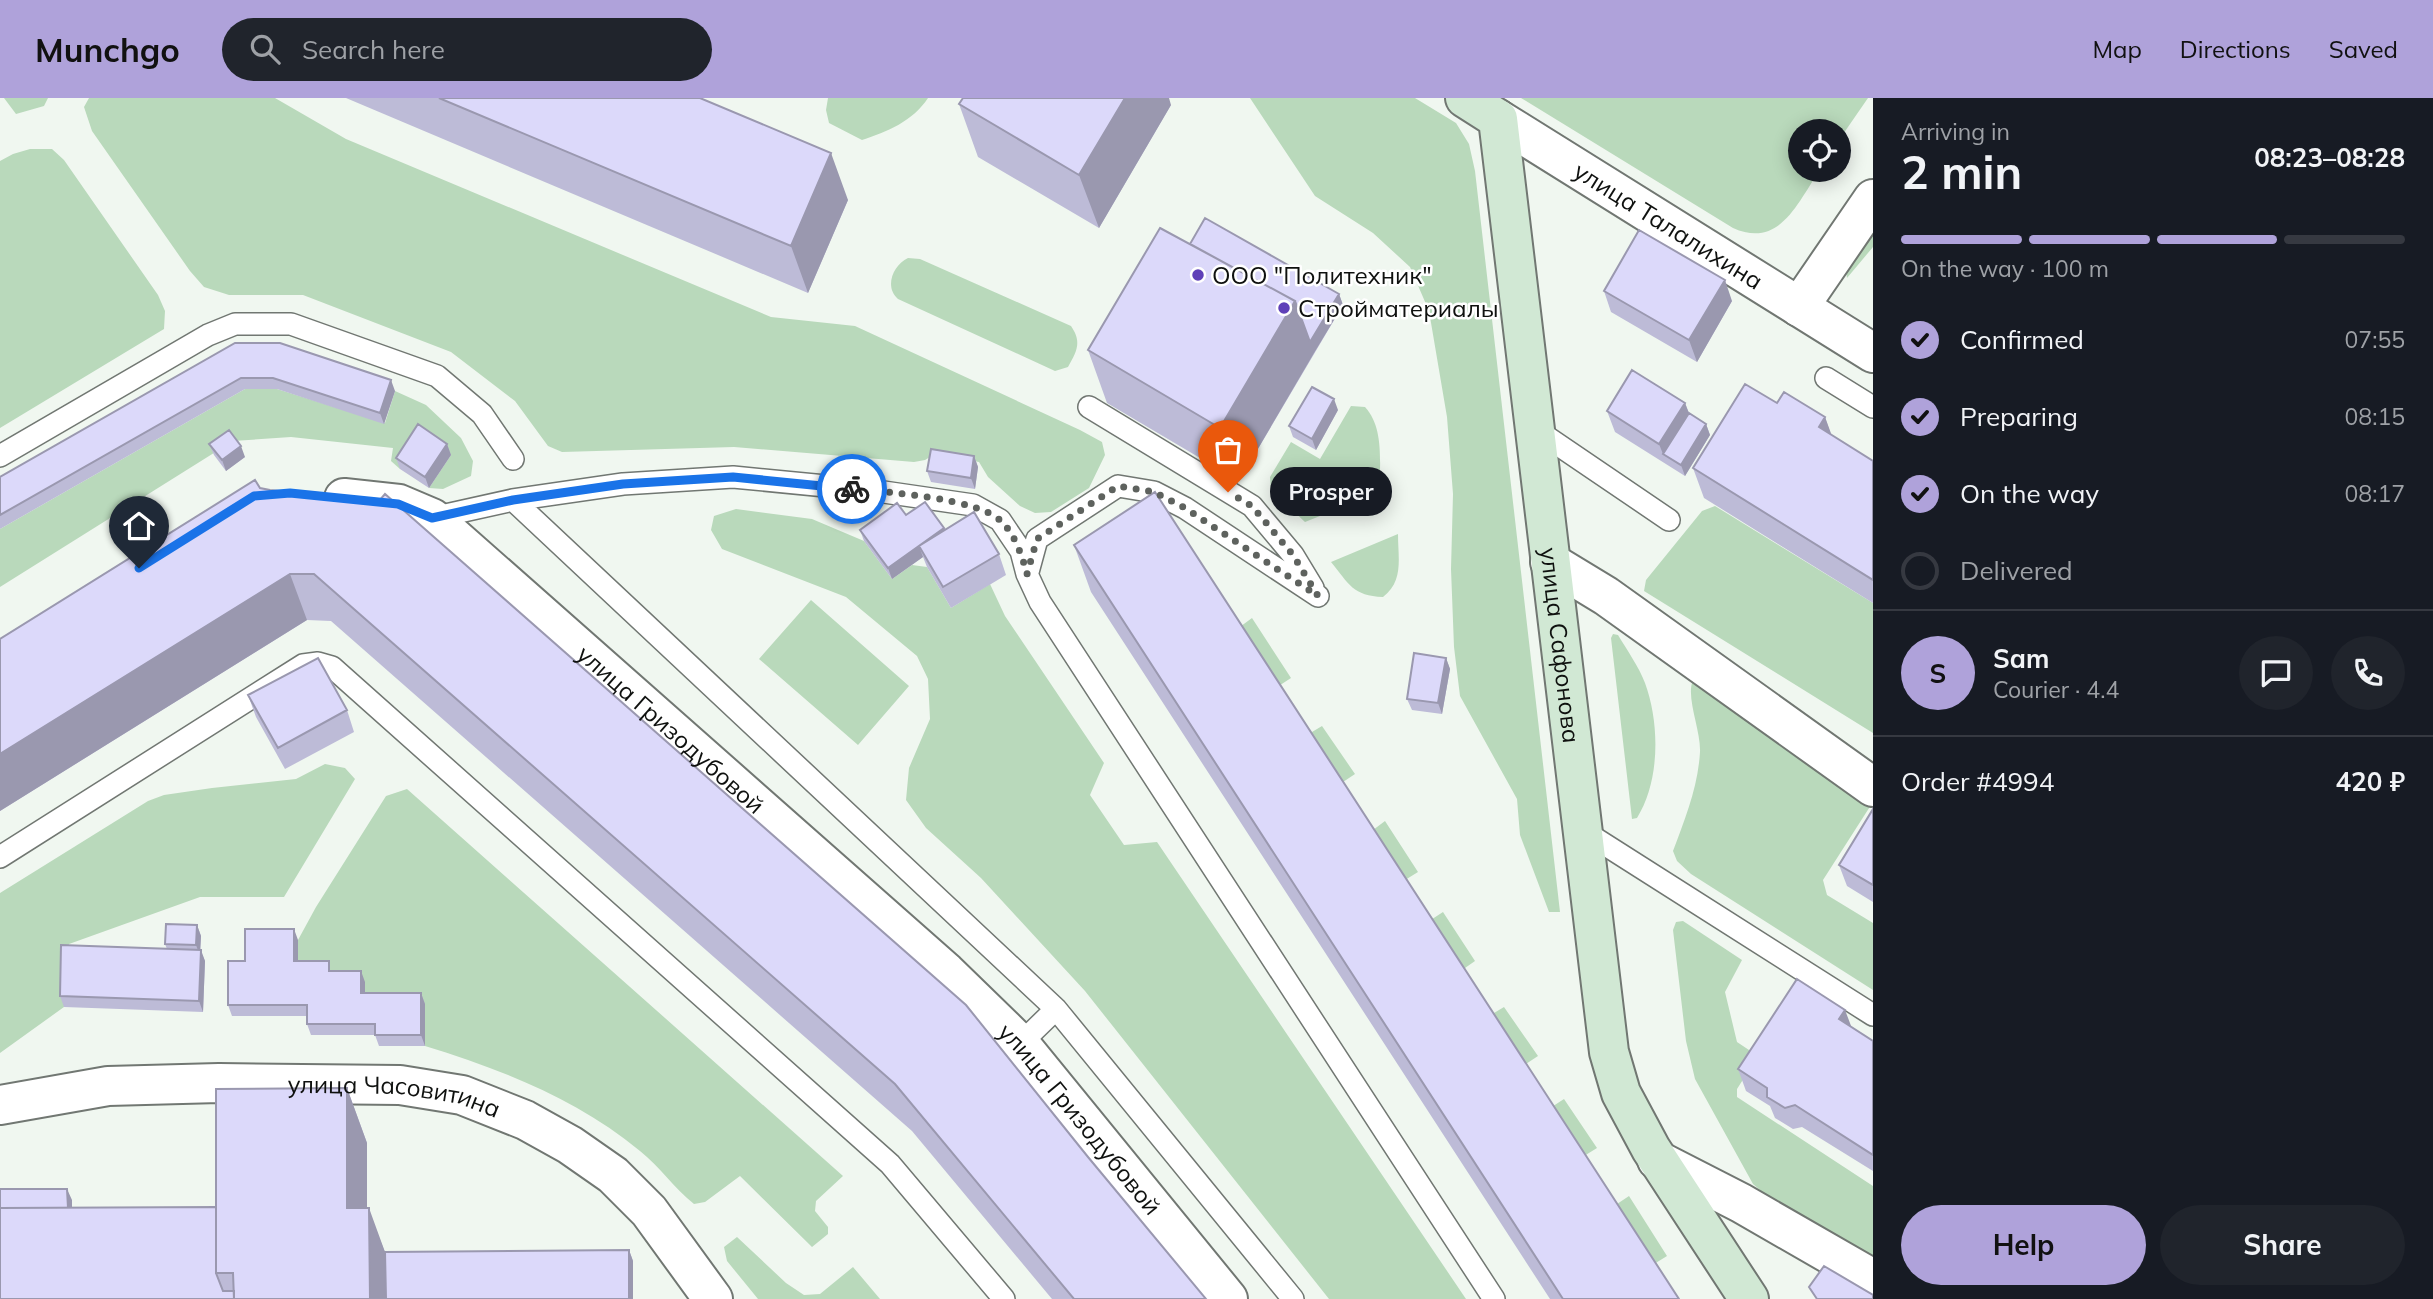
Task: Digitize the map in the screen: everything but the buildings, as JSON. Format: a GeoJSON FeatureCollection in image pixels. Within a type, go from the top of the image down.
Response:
{"type":"FeatureCollection","features":[{"type":"Feature","properties":{"kind":"main road","name":"улица Талалихина"},"geometry":{"type":"LineString","coordinates":[[1465,98],[1498,119]]}},
{"type":"Feature","properties":{"kind":"main road","name":"улица Сафонова"},"geometry":{"type":"LineString","coordinates":[[1498,119],[1609,1052],[1620,1093],[1657,1160],[1749,1299]]}},
{"type":"Feature","properties":{"kind":"street","name":"улица Талалихина"},"geometry":{"type":"LineString","coordinates":[[1498,119],[1873,353]]}},
{"type":"Feature","properties":{"kind":"street"},"geometry":{"type":"LineString","coordinates":[[1799,307],[1873,199]]}},
{"type":"Feature","properties":{"kind":"street","name":"улица Гризодубовой"},"geometry":{"type":"LineString","coordinates":[[303,494],[398,504],[432,518],[935,962],[1020,1045],[1228,1299]]}},
{"type":"Feature","properties":{"kind":"street"},"geometry":{"type":"LineString","coordinates":[[1550,562],[1606,596],[1873,787]]}},
{"type":"Feature","properties":{"kind":"street","name":"улица Часовитина"},"geometry":{"type":"LineString","coordinates":[[0,1105],[108,1086],[219,1083],[400,1085],[462,1095],[524,1120],[570,1145],[613,1175],[649,1211],[708,1294]]}},
{"type":"Feature","properties":{"kind":"street"},"geometry":{"type":"LineString","coordinates":[[1657,1160],[1741,1203],[1873,1279]]}},
{"type":"Feature","properties":{"kind":"lane"},"geometry":{"type":"LineString","coordinates":[[0,456],[208,335],[235,324],[291,324],[437,376],[481,414],[513,459]]}},
{"type":"Feature","properties":{"kind":"lane"},"geometry":{"type":"LineString","coordinates":[[1826,378],[1873,407]]}},
{"type":"Feature","properties":{"kind":"lane"},"geometry":{"type":"LineString","coordinates":[[1027,574],[1037,539],[1118,486],[1154,492],[1185,508],[1318,596],[1293,555],[1252,506],[1089,407]]}},
{"type":"Feature","properties":{"kind":"lane"},"geometry":{"type":"LineString","coordinates":[[1535,429],[1669,520]]}},
{"type":"Feature","properties":{"kind":"lane"},"geometry":{"type":"LineString","coordinates":[[432,518],[513,500],[623,484],[733,477],[877,491],[973,505],[1000,520],[1021,551],[1027,574],[1040,603],[1494,1299]]}},
{"type":"Feature","properties":{"kind":"lane"},"geometry":{"type":"LineString","coordinates":[[513,500],[1056,1009],[1293,1299]]}},
{"type":"Feature","properties":{"kind":"lane"},"geometry":{"type":"LineString","coordinates":[[0,857],[303,665],[318,663],[332,667],[890,1164],[1004,1299]]}},
{"type":"Feature","properties":{"kind":"lane"},"geometry":{"type":"LineString","coordinates":[[1582,830],[1873,1015]]}},
{"type":"Feature","properties":{"kind":"lane"},"geometry":{"type":"LineString","coordinates":[[1020,1045],[1056,1009]]}},
{"type":"Feature","properties":{"kind":"green space"},"geometry":{"type":"Polygon","coordinates":[[[4,98],[48,98],[44,106],[16,114],[4,98]]]}},
{"type":"Feature","properties":{"kind":"green space"},"geometry":{"type":"Polygon","coordinates":[[[89,98],[275,98],[346,139],[771,317],[855,326],[1080,430],[1102,442],[1105,455],[1089,488],[1051,512],[1035,513],[1020,506],[988,477],[979,462],[935,454],[914,462],[734,447],[562,452],[548,446],[515,401],[451,352],[303,295],[229,295],[204,287],[92,131],[84,107],[89,98]]]}},
{"type":"Feature","properties":{"kind":"green space"},"geometry":{"type":"Polygon","coordinates":[[[828,98],[928,98],[915,113],[899,125],[862,140],[829,123],[826,110],[828,98]]]}},
{"type":"Feature","properties":{"kind":"green space"},"geometry":{"type":"Polygon","coordinates":[[[1250,98],[1415,98],[1456,123],[1469,144],[1475,171],[1560,912],[1549,912],[1520,835],[1517,799],[1460,696],[1454,647],[1451,569],[1453,494],[1447,417],[1429,311],[1410,267],[1373,233],[1315,196],[1250,98]]]}},
{"type":"Feature","properties":{"kind":"green space"},"geometry":{"type":"Polygon","coordinates":[[[1521,98],[1868,98],[1851,123],[1851,119],[1788,119],[1788,182],[1812,182],[1795,208],[1775,228],[1749,233],[1733,228],[1521,98]]]}},
{"type":"Feature","properties":{"kind":"green space"},"geometry":{"type":"Polygon","coordinates":[[[30,149],[52,149],[64,160],[158,295],[165,311],[164,329],[0,428],[0,161],[30,149]]]}},
{"type":"Feature","properties":{"kind":"green space"},"geometry":{"type":"Polygon","coordinates":[[[1873,232],[1873,247],[1847,278],[1846,271],[1873,232]]]}},
{"type":"Feature","properties":{"kind":"green space"},"geometry":{"type":"Polygon","coordinates":[[[908,258],[920,259],[1071,326],[1077,346],[1068,367],[1055,371],[898,299],[892,289],[892,277],[898,266],[908,258]]]}},
{"type":"Feature","properties":{"kind":"green space"},"geometry":{"type":"Polygon","coordinates":[[[245,389],[277,389],[385,423],[395,391],[426,405],[461,438],[473,461],[471,476],[443,489],[429,488],[451,455],[400,469],[391,461],[393,448],[291,437],[233,441],[0,587],[0,529],[245,389]]]}},
{"type":"Feature","properties":{"kind":"green space"},"geometry":{"type":"Polygon","coordinates":[[[1351,406],[1365,407],[1376,426],[1380,447],[1380,492],[1305,522],[1271,490],[1270,477],[1291,442],[1320,459],[1351,406]]]}},
{"type":"Feature","properties":{"kind":"green space"},"geometry":{"type":"Polygon","coordinates":[[[1715,506],[1873,603],[1873,733],[1644,591],[1646,580],[1702,511],[1715,506]]]}},
{"type":"Feature","properties":{"kind":"green space"},"geometry":{"type":"Polygon","coordinates":[[[736,509],[812,519],[864,541],[892,579],[912,565],[927,567],[951,608],[990,584],[1005,616],[1104,763],[1090,795],[1124,845],[1157,842],[1466,1299],[1329,1299],[1085,991],[981,878],[926,828],[906,800],[909,768],[930,719],[928,679],[917,656],[846,597],[722,549],[711,530],[714,516],[736,509]]]}},
{"type":"Feature","properties":{"kind":"green space"},"geometry":{"type":"Polygon","coordinates":[[[1398,534],[1397,576],[1390,591],[1383,597],[1365,594],[1352,587],[1331,562],[1398,534]]]}},
{"type":"Feature","properties":{"kind":"green space"},"geometry":{"type":"Polygon","coordinates":[[[811,600],[909,686],[858,745],[759,659],[811,600]]]}},
{"type":"Feature","properties":{"kind":"green space"},"geometry":{"type":"Polygon","coordinates":[[[1252,618],[1291,678],[1271,691],[1233,632],[1252,618]]]}},
{"type":"Feature","properties":{"kind":"green space"},"geometry":{"type":"Polygon","coordinates":[[[1613,634],[1618,635],[1640,671],[1650,699],[1655,734],[1654,770],[1650,787],[1637,818],[1632,819],[1611,638],[1613,634]]]}},
{"type":"Feature","properties":{"kind":"green space"},"geometry":{"type":"Polygon","coordinates":[[[1692,683],[1702,685],[1871,805],[1823,880],[1827,895],[1873,923],[1873,990],[1691,874],[1677,861],[1673,851],[1694,790],[1699,765],[1698,735],[1691,698],[1692,683]]]}},
{"type":"Feature","properties":{"kind":"green space"},"geometry":{"type":"Polygon","coordinates":[[[1322,726],[1355,774],[1334,788],[1302,738],[1322,726]]]}},
{"type":"Feature","properties":{"kind":"green space"},"geometry":{"type":"Polygon","coordinates":[[[325,764],[345,768],[355,779],[284,897],[200,897],[69,944],[65,956],[64,1007],[0,1053],[0,893],[148,801],[164,795],[296,779],[325,764]]]}},
{"type":"Feature","properties":{"kind":"green space"},"geometry":{"type":"Polygon","coordinates":[[[407,789],[843,1176],[816,1201],[815,1211],[828,1227],[828,1234],[812,1247],[740,1176],[705,1202],[694,1204],[640,1151],[591,1116],[511,1076],[425,1046],[425,1004],[365,1004],[298,972],[298,940],[316,907],[386,796],[407,789]]]}},
{"type":"Feature","properties":{"kind":"green space"},"geometry":{"type":"Polygon","coordinates":[[[1385,821],[1418,872],[1397,885],[1365,836],[1385,821]]]}},
{"type":"Feature","properties":{"kind":"green space"},"geometry":{"type":"Polygon","coordinates":[[[1443,912],[1475,961],[1455,975],[1423,925],[1443,912]]]}},
{"type":"Feature","properties":{"kind":"green space"},"geometry":{"type":"Polygon","coordinates":[[[1683,921],[1742,960],[1725,992],[1737,1042],[1758,1056],[1737,1089],[1737,1097],[1873,1186],[1873,1257],[1767,1196],[1753,1184],[1695,1079],[1686,1041],[1673,930],[1676,922],[1683,921]]]}},
{"type":"Feature","properties":{"kind":"green space"},"geometry":{"type":"Polygon","coordinates":[[[1504,1007],[1538,1056],[1517,1070],[1484,1019],[1504,1007]]]}},
{"type":"Feature","properties":{"kind":"green space"},"geometry":{"type":"Polygon","coordinates":[[[1564,1099],[1597,1148],[1576,1161],[1544,1112],[1564,1099]]]}},
{"type":"Feature","properties":{"kind":"green space"},"geometry":{"type":"Polygon","coordinates":[[[1629,1196],[1667,1256],[1646,1269],[1608,1210],[1629,1196]]]}},
{"type":"Feature","properties":{"kind":"green space"},"geometry":{"type":"Polygon","coordinates":[[[737,1237],[786,1283],[804,1295],[820,1294],[853,1267],[880,1299],[758,1299],[727,1261],[724,1247],[737,1237]]]}},
{"type":"Feature","properties":{"kind":"way so far"},"geometry":{"type":"LineString","coordinates":[[852,489],[973,505],[1000,520],[1021,551],[1027,574],[1037,539],[1118,486],[1154,492],[1223,531],[1318,596],[1293,555],[1252,506],[1228,492]]}},
{"type":"Feature","properties":{"kind":"place","name":"ООО \"Политехник\""},"geometry":{"type":"Point","coordinates":[1198,275]}},
{"type":"Feature","properties":{"kind":"place","name":"Стройматериалы"},"geometry":{"type":"Point","coordinates":[1284,308]}},
{"type":"Feature","properties":{"kind":"place","name":"Prosper"},"geometry":{"type":"Point","coordinates":[1228,492]}},
{"type":"Feature","properties":{"kind":"route"},"geometry":{"type":"LineString","coordinates":[[139,568],[254,496],[290,493],[398,504],[432,518],[513,500],[623,484],[733,477],[852,489]]}}]}
